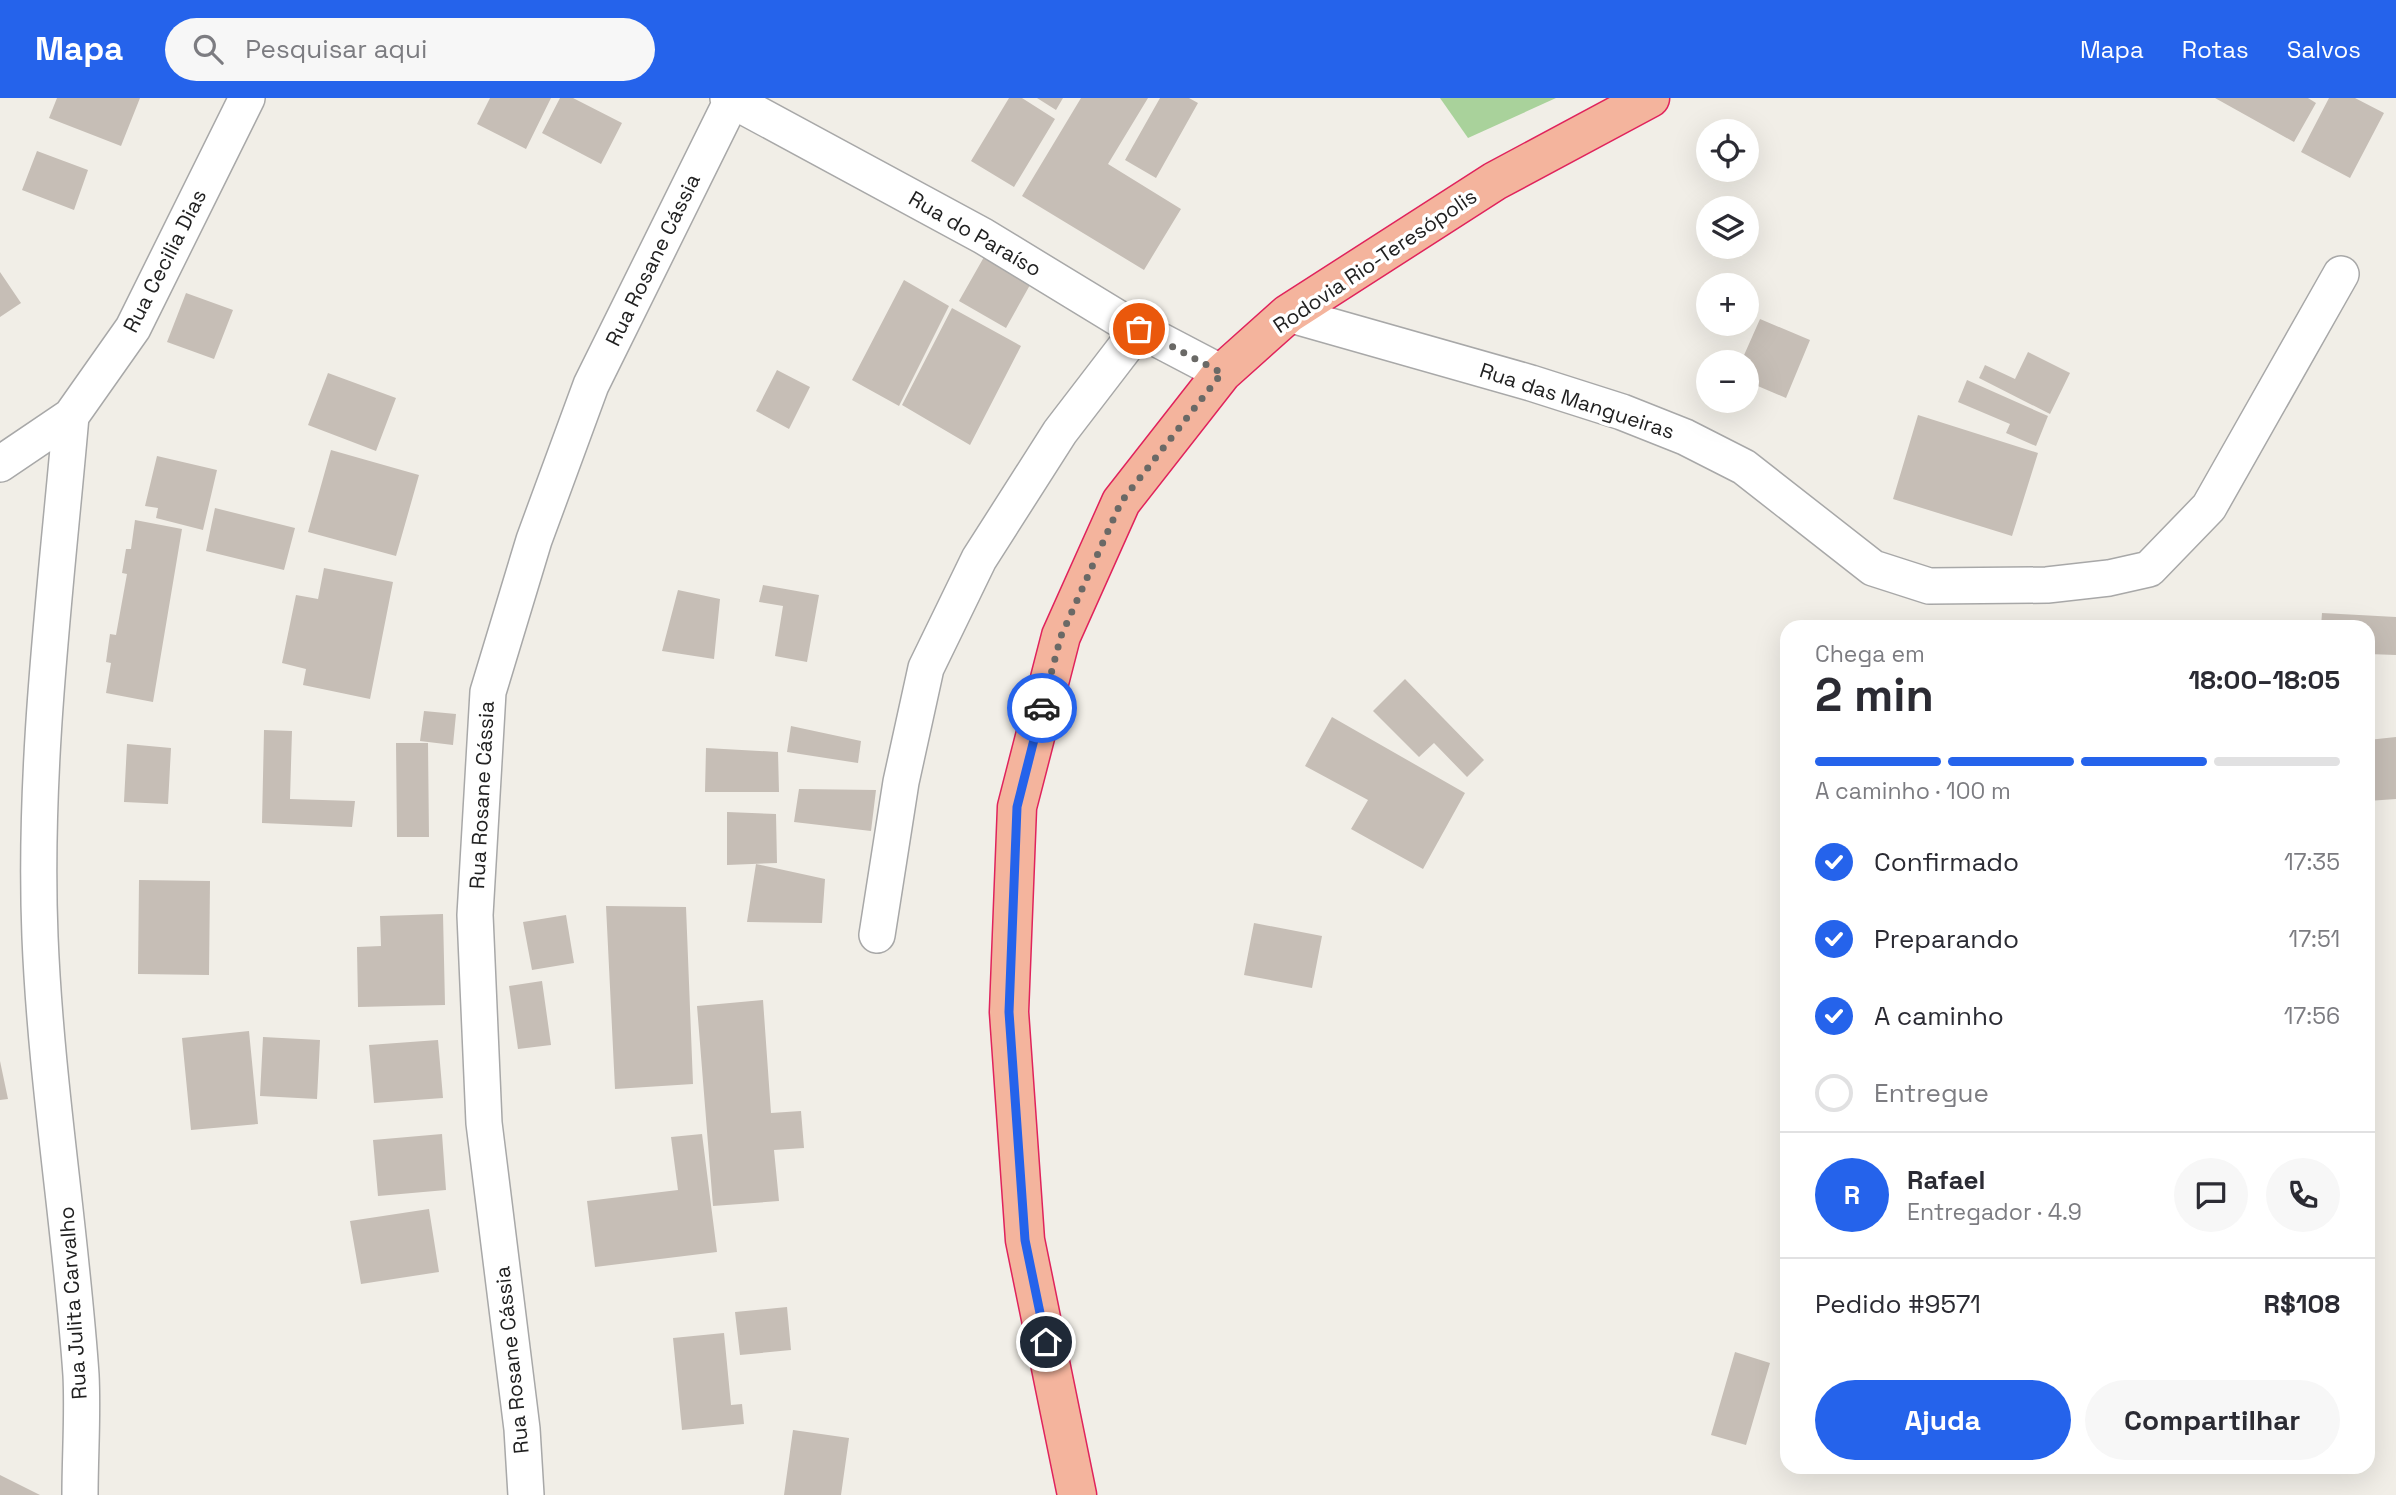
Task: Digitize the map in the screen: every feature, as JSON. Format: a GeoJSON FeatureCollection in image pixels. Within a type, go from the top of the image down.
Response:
{"type":"FeatureCollection","features":[{"type":"Feature","properties":{"kind":"highway","name":"Rodovia Rio-Teresópolis"},"geometry":{"type":"LineString","coordinates":[[1077,1495],[1025,1240],[1009,1012],[1017,807],[1061,636],[1121,502],[1222,373],[1288,314],[1495,181],[1650,98]]}},
{"type":"Feature","properties":{"kind":"street","name":"Rua Cecilia Dias"},"geometry":{"type":"LineString","coordinates":[[0,464],[71,416],[133,328],[247,98]]}},
{"type":"Feature","properties":{"kind":"street","name":"Rua do Paraíso"},"geometry":{"type":"LineString","coordinates":[[730,99],[984,236],[1139,329],[1222,373]]}},
{"type":"Feature","properties":{"kind":"street","name":"Rua Rosane Cássia"},"geometry":{"type":"LineString","coordinates":[[526,1495],[522,1429],[484,1109],[475,915],[488,691],[534,540],[591,385],[730,99]]}},
{"type":"Feature","properties":{"kind":"street","name":"Rua das Mangueiras"},"geometry":{"type":"LineString","coordinates":[[1288,314],[1544,387],[1622,412],[1685,437],[1744,467],[1873,568],[1928,586],[2047,585],[2109,578],[2149,569],[2209,507],[2341,274]]}},
{"type":"Feature","properties":{"kind":"street"},"geometry":{"type":"LineString","coordinates":[[877,934],[901,782],[926,668],[979,559],[1060,432],[1139,329]]}},
{"type":"Feature","properties":{"kind":"street","name":"Rua Julita Carvalho"},"geometry":{"type":"LineString","coordinates":[[71,416],[40,826],[40,937],[53,1111],[67,1210],[81,1379],[80,1495]]}},
{"type":"Feature","properties":{"kind":"green space"},"geometry":{"type":"Polygon","coordinates":[[[1440,98],[1556,98],[1468,138],[1440,98]]]}},
{"type":"Feature","properties":{"kind":"building"},"geometry":{"type":"Polygon","coordinates":[[[57,98],[140,98],[121,146],[49,118],[57,98]]]}},
{"type":"Feature","properties":{"kind":"building"},"geometry":{"type":"Polygon","coordinates":[[[490,98],[551,98],[526,149],[477,124],[490,98]]]}},
{"type":"Feature","properties":{"kind":"building"},"geometry":{"type":"Polygon","coordinates":[[[560,98],[573,98],[622,123],[601,164],[542,133],[560,98]]]}},
{"type":"Feature","properties":{"kind":"building"},"geometry":{"type":"Polygon","coordinates":[[[1009,98],[1022,98],[1055,119],[1014,187],[971,161],[1009,98]]]}},
{"type":"Feature","properties":{"kind":"building"},"geometry":{"type":"Polygon","coordinates":[[[1037,98],[1063,98],[1056,110],[1037,98]]]}},
{"type":"Feature","properties":{"kind":"building"},"geometry":{"type":"Polygon","coordinates":[[[1081,98],[1148,98],[1108,164],[1181,209],[1144,270],[1022,196],[1081,98]]]}},
{"type":"Feature","properties":{"kind":"building"},"geometry":{"type":"Polygon","coordinates":[[[1160,98],[1189,98],[1198,103],[1156,178],[1125,160],[1160,98]]]}},
{"type":"Feature","properties":{"kind":"building"},"geometry":{"type":"Polygon","coordinates":[[[2215,98],[2308,98],[2316,103],[2294,142],[2215,98]]]}},
{"type":"Feature","properties":{"kind":"building"},"geometry":{"type":"Polygon","coordinates":[[[2329,98],[2355,98],[2384,113],[2350,178],[2301,152],[2329,98]]]}},
{"type":"Feature","properties":{"kind":"building"},"geometry":{"type":"Polygon","coordinates":[[[37,151],[88,170],[74,210],[22,190],[37,151]]]}},
{"type":"Feature","properties":{"kind":"building"},"geometry":{"type":"Polygon","coordinates":[[[988,250],[1035,276],[1006,328],[959,301],[988,250]]]}},
{"type":"Feature","properties":{"kind":"building"},"geometry":{"type":"Polygon","coordinates":[[[0,272],[21,303],[0,317],[0,272]]]}},
{"type":"Feature","properties":{"kind":"building"},"geometry":{"type":"Polygon","coordinates":[[[904,280],[949,306],[899,406],[852,380],[904,280]]]}},
{"type":"Feature","properties":{"kind":"building"},"geometry":{"type":"Polygon","coordinates":[[[186,293],[233,310],[214,359],[167,342],[186,293]]]}},
{"type":"Feature","properties":{"kind":"building"},"geometry":{"type":"Polygon","coordinates":[[[952,308],[1021,346],[970,445],[902,405],[952,308]]]}},
{"type":"Feature","properties":{"kind":"building"},"geometry":{"type":"Polygon","coordinates":[[[1760,319],[1810,340],[1786,398],[1759,387],[1759,350],[1746,350],[1752,336],[1759,336],[1760,319]]]}},
{"type":"Feature","properties":{"kind":"building"},"geometry":{"type":"Polygon","coordinates":[[[2028,352],[2070,373],[2050,414],[1979,378],[1985,365],[2015,379],[2028,352]]]}},
{"type":"Feature","properties":{"kind":"building"},"geometry":{"type":"Polygon","coordinates":[[[777,370],[810,387],[789,429],[756,411],[777,370]]]}},
{"type":"Feature","properties":{"kind":"building"},"geometry":{"type":"Polygon","coordinates":[[[328,373],[396,398],[376,451],[308,425],[328,373]]]}},
{"type":"Feature","properties":{"kind":"building"},"geometry":{"type":"Polygon","coordinates":[[[1967,380],[2048,416],[2036,446],[2006,433],[2010,424],[1958,402],[1967,380]]]}},
{"type":"Feature","properties":{"kind":"building"},"geometry":{"type":"Polygon","coordinates":[[[1918,415],[2038,453],[2012,536],[1893,499],[1918,415]]]}},
{"type":"Feature","properties":{"kind":"building"},"geometry":{"type":"Polygon","coordinates":[[[331,450],[419,475],[396,556],[308,532],[331,450]]]}},
{"type":"Feature","properties":{"kind":"building"},"geometry":{"type":"Polygon","coordinates":[[[157,456],[217,470],[203,530],[156,518],[158,508],[145,506],[157,456]]]}},
{"type":"Feature","properties":{"kind":"building"},"geometry":{"type":"Polygon","coordinates":[[[215,508],[295,528],[284,570],[206,551],[215,508]]]}},
{"type":"Feature","properties":{"kind":"building"},"geometry":{"type":"Polygon","coordinates":[[[135,520],[182,529],[153,702],[106,693],[111,663],[106,662],[110,634],[116,635],[127,574],[122,573],[126,549],[131,549],[135,520]]]}},
{"type":"Feature","properties":{"kind":"building"},"geometry":{"type":"Polygon","coordinates":[[[324,568],[393,582],[370,699],[303,685],[306,669],[282,663],[296,595],[318,599],[324,568]]]}},
{"type":"Feature","properties":{"kind":"building"},"geometry":{"type":"Polygon","coordinates":[[[763,585],[819,595],[807,662],[775,656],[783,606],[759,602],[763,585]]]}},
{"type":"Feature","properties":{"kind":"building"},"geometry":{"type":"Polygon","coordinates":[[[678,590],[720,599],[714,659],[662,651],[678,590]]]}},
{"type":"Feature","properties":{"kind":"building"},"geometry":{"type":"Polygon","coordinates":[[[2322,613],[2396,617],[2396,655],[2375,654],[2375,620],[2321,620],[2322,613]]]}},
{"type":"Feature","properties":{"kind":"building"},"geometry":{"type":"Polygon","coordinates":[[[1405,679],[1484,760],[1467,777],[1434,743],[1419,757],[1373,711],[1405,679]]]}},
{"type":"Feature","properties":{"kind":"building"},"geometry":{"type":"Polygon","coordinates":[[[424,711],[456,714],[453,745],[420,741],[424,711]]]}},
{"type":"Feature","properties":{"kind":"building"},"geometry":{"type":"Polygon","coordinates":[[[1332,717],[1465,793],[1423,869],[1351,829],[1368,800],[1305,766],[1332,717]]]}},
{"type":"Feature","properties":{"kind":"building"},"geometry":{"type":"Polygon","coordinates":[[[791,726],[861,741],[858,763],[787,752],[791,726]]]}},
{"type":"Feature","properties":{"kind":"building"},"geometry":{"type":"Polygon","coordinates":[[[264,730],[292,731],[290,799],[355,801],[352,827],[262,823],[264,730]]]}},
{"type":"Feature","properties":{"kind":"building"},"geometry":{"type":"Polygon","coordinates":[[[2396,737],[2396,799],[2375,800],[2375,739],[2396,737]]]}},
{"type":"Feature","properties":{"kind":"building"},"geometry":{"type":"Polygon","coordinates":[[[396,743],[428,743],[429,837],[397,837],[396,743]]]}},
{"type":"Feature","properties":{"kind":"building"},"geometry":{"type":"Polygon","coordinates":[[[127,744],[171,748],[168,804],[124,802],[127,744]]]}},
{"type":"Feature","properties":{"kind":"building"},"geometry":{"type":"Polygon","coordinates":[[[706,748],[778,752],[779,792],[705,792],[706,748]]]}},
{"type":"Feature","properties":{"kind":"building"},"geometry":{"type":"Polygon","coordinates":[[[799,789],[876,790],[871,831],[794,822],[799,789]]]}},
{"type":"Feature","properties":{"kind":"building"},"geometry":{"type":"Polygon","coordinates":[[[727,812],[776,814],[777,863],[727,865],[727,812]]]}},
{"type":"Feature","properties":{"kind":"building"},"geometry":{"type":"Polygon","coordinates":[[[756,864],[825,879],[822,923],[747,922],[756,864]]]}},
{"type":"Feature","properties":{"kind":"building"},"geometry":{"type":"Polygon","coordinates":[[[139,880],[210,881],[209,975],[138,974],[139,880]]]}},
{"type":"Feature","properties":{"kind":"building"},"geometry":{"type":"Polygon","coordinates":[[[606,906],[686,907],[693,1084],[615,1089],[606,906]]]}},
{"type":"Feature","properties":{"kind":"building"},"geometry":{"type":"Polygon","coordinates":[[[443,914],[445,1005],[358,1007],[357,947],[381,946],[380,916],[443,914]]]}},
{"type":"Feature","properties":{"kind":"building"},"geometry":{"type":"Polygon","coordinates":[[[566,915],[574,963],[532,970],[523,922],[566,915]]]}},
{"type":"Feature","properties":{"kind":"building"},"geometry":{"type":"Polygon","coordinates":[[[1254,923],[1322,936],[1312,988],[1244,975],[1254,923]]]}},
{"type":"Feature","properties":{"kind":"building"},"geometry":{"type":"Polygon","coordinates":[[[542,981],[551,1045],[518,1049],[509,986],[542,981]]]}},
{"type":"Feature","properties":{"kind":"building"},"geometry":{"type":"Polygon","coordinates":[[[763,1000],[771,1113],[801,1111],[804,1148],[774,1150],[779,1201],[713,1206],[697,1006],[763,1000]]]}},
{"type":"Feature","properties":{"kind":"building"},"geometry":{"type":"Polygon","coordinates":[[[249,1031],[258,1124],[191,1130],[182,1038],[249,1031]]]}},
{"type":"Feature","properties":{"kind":"building"},"geometry":{"type":"Polygon","coordinates":[[[263,1037],[320,1040],[317,1099],[260,1096],[263,1037]]]}},
{"type":"Feature","properties":{"kind":"building"},"geometry":{"type":"Polygon","coordinates":[[[438,1040],[443,1098],[374,1103],[369,1045],[438,1040]]]}},
{"type":"Feature","properties":{"kind":"building"},"geometry":{"type":"Polygon","coordinates":[[[0,1061],[8,1099],[0,1100],[0,1061]]]}},
{"type":"Feature","properties":{"kind":"building"},"geometry":{"type":"Polygon","coordinates":[[[442,1134],[446,1190],[378,1196],[373,1140],[442,1134]]]}},
{"type":"Feature","properties":{"kind":"building"},"geometry":{"type":"Polygon","coordinates":[[[702,1134],[717,1252],[595,1267],[587,1201],[678,1190],[671,1137],[702,1134]]]}},
{"type":"Feature","properties":{"kind":"building"},"geometry":{"type":"Polygon","coordinates":[[[429,1209],[439,1272],[361,1284],[350,1221],[429,1209]]]}},
{"type":"Feature","properties":{"kind":"building"},"geometry":{"type":"Polygon","coordinates":[[[787,1307],[791,1350],[740,1355],[735,1312],[787,1307]]]}},
{"type":"Feature","properties":{"kind":"building"},"geometry":{"type":"Polygon","coordinates":[[[724,1333],[731,1405],[742,1404],[744,1424],[682,1430],[673,1338],[724,1333]]]}},
{"type":"Feature","properties":{"kind":"building"},"geometry":{"type":"Polygon","coordinates":[[[1735,1352],[1770,1363],[1746,1445],[1711,1435],[1735,1352]]]}},
{"type":"Feature","properties":{"kind":"building"},"geometry":{"type":"Polygon","coordinates":[[[793,1430],[849,1438],[841,1495],[784,1495],[793,1430]]]}},
{"type":"Feature","properties":{"kind":"building"},"geometry":{"type":"Polygon","coordinates":[[[0,1475],[40,1495],[0,1495],[0,1475]]]}},
{"type":"Feature","properties":{"kind":"way so far"},"geometry":{"type":"LineString","coordinates":[[1042,708],[1061,636],[1121,502],[1222,373],[1139,329]]}},
{"type":"Feature","properties":{"kind":"route"},"geometry":{"type":"LineString","coordinates":[[1042,708],[1017,807],[1009,1012],[1025,1240],[1046,1342]]}}]}
